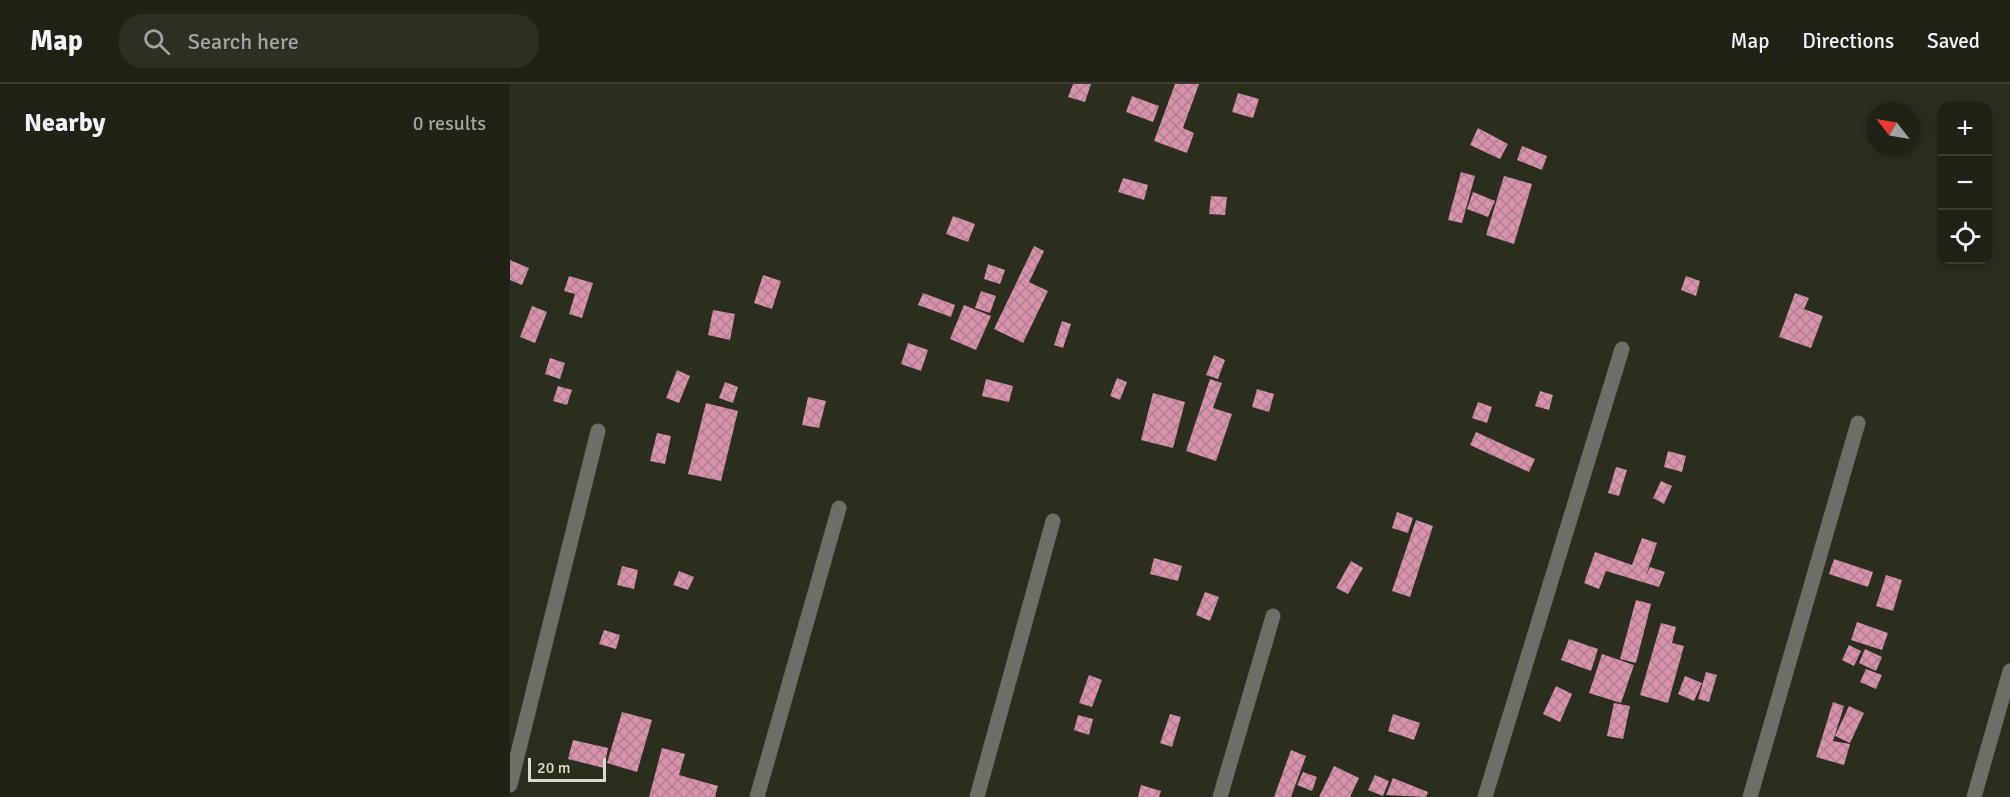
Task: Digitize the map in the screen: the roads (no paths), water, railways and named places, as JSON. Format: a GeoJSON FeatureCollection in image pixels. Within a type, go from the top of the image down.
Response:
{"type":"FeatureCollection","features":[{"type":"Feature","properties":{"kind":"street"},"geometry":{"type":"LineString","coordinates":[[1485,797],[1622,349]]}},
{"type":"Feature","properties":{"kind":"street"},"geometry":{"type":"LineString","coordinates":[[1750,797],[1858,423]]}},
{"type":"Feature","properties":{"kind":"street"},"geometry":{"type":"LineString","coordinates":[[510,785],[598,431]]}},
{"type":"Feature","properties":{"kind":"street"},"geometry":{"type":"LineString","coordinates":[[757,797],[839,508]]}},
{"type":"Feature","properties":{"kind":"street"},"geometry":{"type":"LineString","coordinates":[[977,797],[1053,521]]}},
{"type":"Feature","properties":{"kind":"street"},"geometry":{"type":"LineString","coordinates":[[1220,797],[1273,616]]}},
{"type":"Feature","properties":{"kind":"street"},"geometry":{"type":"LineString","coordinates":[[1974,797],[2010,671]]}}]}
